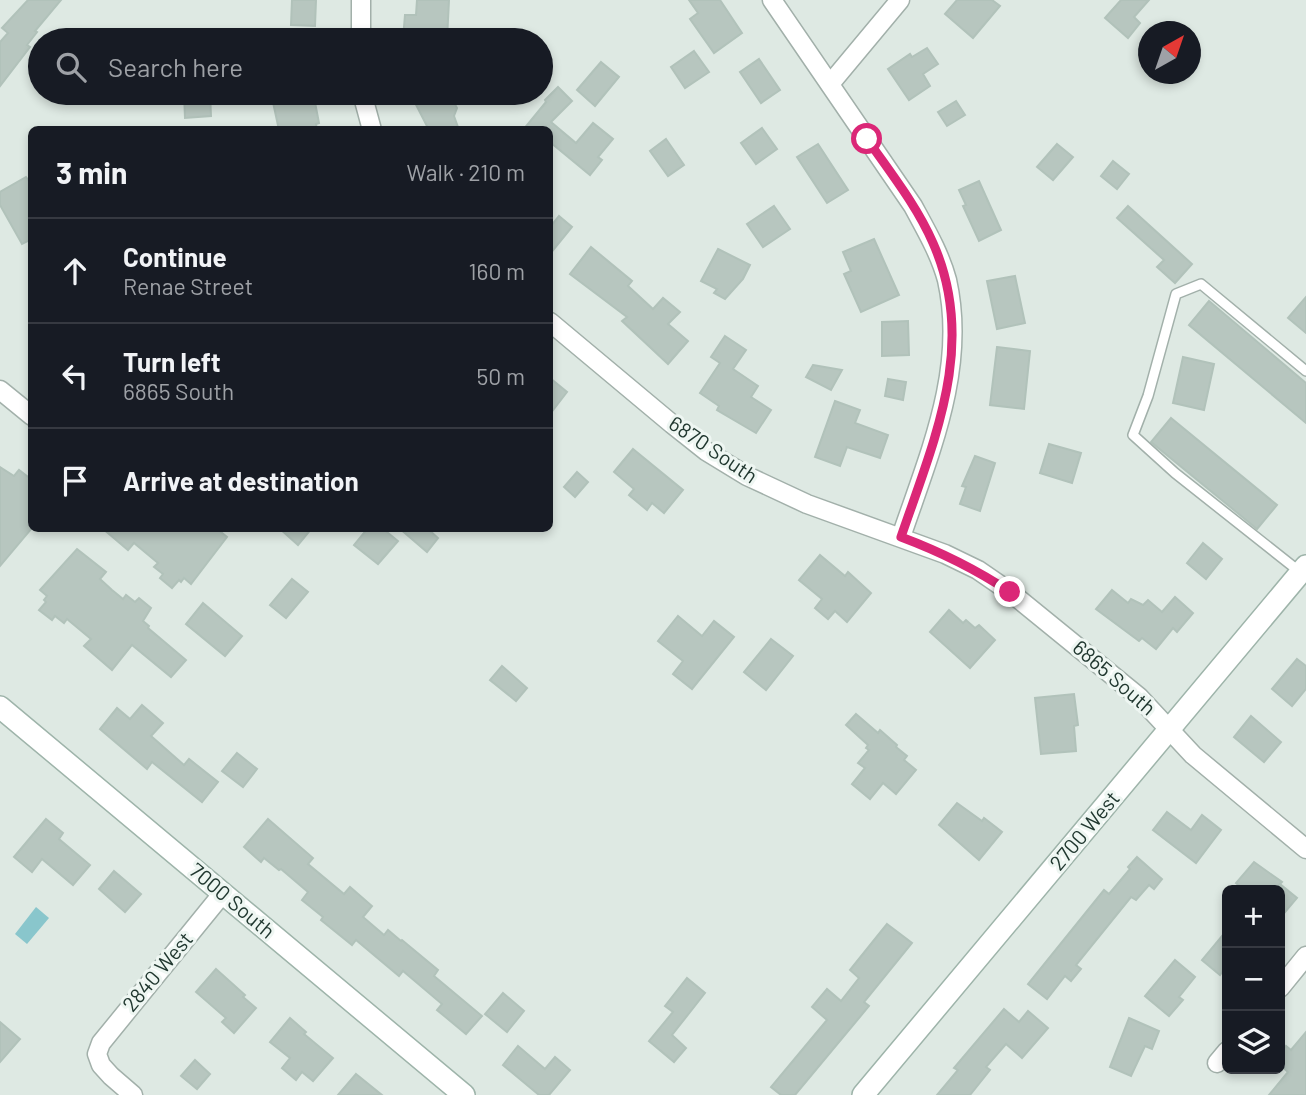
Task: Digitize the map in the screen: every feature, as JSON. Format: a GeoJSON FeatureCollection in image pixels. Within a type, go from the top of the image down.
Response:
{"type":"FeatureCollection","features":[{"type":"Feature","properties":{"kind":"main road","name":"2700 West"},"geometry":{"type":"LineString","coordinates":[[863,1095],[1303,569]]}},
{"type":"Feature","properties":{"kind":"main road","name":"7000 South"},"geometry":{"type":"LineString","coordinates":[[0,707],[464,1095]]}},
{"type":"Feature","properties":{"kind":"street"},"geometry":{"type":"LineString","coordinates":[[361,28],[362,0]]}},
{"type":"Feature","properties":{"kind":"street"},"geometry":{"type":"LineString","coordinates":[[772,0],[913,206],[933,242],[947,279],[953,353],[948,388],[939,425],[901,537]]}},
{"type":"Feature","properties":{"kind":"street"},"geometry":{"type":"LineString","coordinates":[[830,84],[900,0]]}},
{"type":"Feature","properties":{"kind":"street"},"geometry":{"type":"LineString","coordinates":[[365,105],[371,126]]}},
{"type":"Feature","properties":{"kind":"street","name":"6870 South"},"geometry":{"type":"LineString","coordinates":[[553,325],[706,451],[747,476],[807,503],[901,537]]}},
{"type":"Feature","properties":{"kind":"street"},"geometry":{"type":"LineString","coordinates":[[0,390],[28,413]]}},
{"type":"Feature","properties":{"kind":"street","name":"6865 South"},"geometry":{"type":"LineString","coordinates":[[901,537],[978,570],[1010,592],[1139,697],[1193,755],[1306,849]]}},
{"type":"Feature","properties":{"kind":"street","name":"2840 West"},"geometry":{"type":"LineString","coordinates":[[133,1095],[101,1065],[97,1054],[110,1031],[223,893]]}},
{"type":"Feature","properties":{"kind":"street"},"geometry":{"type":"LineString","coordinates":[[1285,982],[1306,956]]}},
{"type":"Feature","properties":{"kind":"lane"},"geometry":{"type":"LineString","coordinates":[[1303,569],[1175,472],[1133,435],[1148,396],[1176,295],[1201,284],[1306,371]]}},
{"type":"Feature","properties":{"kind":"water"},"geometry":{"type":"Polygon","coordinates":[[[36,907],[49,918],[27,944],[15,934],[36,907]]]}},
{"type":"Feature","properties":{"kind":"building"},"geometry":{"type":"Polygon","coordinates":[[[28,0],[61,0],[38,28],[28,28],[28,50],[0,86],[0,42],[8,33],[2,28],[28,0]]]}},
{"type":"Feature","properties":{"kind":"building"},"geometry":{"type":"Polygon","coordinates":[[[292,0],[316,0],[315,26],[291,25],[292,0]]]}},
{"type":"Feature","properties":{"kind":"building"},"geometry":{"type":"Polygon","coordinates":[[[417,0],[449,0],[448,28],[404,28],[405,15],[416,15],[417,0]]]}},
{"type":"Feature","properties":{"kind":"building"},"geometry":{"type":"Polygon","coordinates":[[[689,0],[720,0],[742,33],[714,53],[690,19],[698,13],[689,0]]]}},
{"type":"Feature","properties":{"kind":"building"},"geometry":{"type":"Polygon","coordinates":[[[957,0],[992,0],[1000,6],[973,38],[945,14],[957,0]]]}},
{"type":"Feature","properties":{"kind":"building"},"geometry":{"type":"Polygon","coordinates":[[[1121,0],[1149,0],[1134,17],[1138,26],[1128,38],[1105,18],[1121,0]]]}},
{"type":"Feature","properties":{"kind":"building"},"geometry":{"type":"Polygon","coordinates":[[[927,48],[938,64],[923,74],[930,86],[909,100],[888,69],[910,54],[912,57],[927,48]]]}},
{"type":"Feature","properties":{"kind":"building"},"geometry":{"type":"Polygon","coordinates":[[[694,51],[709,72],[685,88],[671,67],[694,51]]]}},
{"type":"Feature","properties":{"kind":"building"},"geometry":{"type":"Polygon","coordinates":[[[759,59],[780,90],[761,103],[740,72],[759,59]]]}},
{"type":"Feature","properties":{"kind":"building"},"geometry":{"type":"Polygon","coordinates":[[[601,62],[619,77],[595,106],[577,90],[601,62]]]}},
{"type":"Feature","properties":{"kind":"building"},"geometry":{"type":"Polygon","coordinates":[[[558,87],[572,101],[551,122],[576,143],[593,123],[613,139],[598,157],[602,160],[590,175],[553,144],[553,126],[526,126],[544,105],[553,105],[553,92],[558,87]]]}},
{"type":"Feature","properties":{"kind":"building"},"geometry":{"type":"Polygon","coordinates":[[[956,101],[965,115],[947,126],[938,112],[956,101]]]}},
{"type":"Feature","properties":{"kind":"building"},"geometry":{"type":"Polygon","coordinates":[[[184,105],[211,105],[211,116],[185,118],[184,105]]]}},
{"type":"Feature","properties":{"kind":"building"},"geometry":{"type":"Polygon","coordinates":[[[274,105],[316,105],[319,123],[316,126],[278,126],[274,105]]]}},
{"type":"Feature","properties":{"kind":"building"},"geometry":{"type":"Polygon","coordinates":[[[416,105],[455,105],[454,116],[458,126],[427,126],[416,105]]]}},
{"type":"Feature","properties":{"kind":"building"},"geometry":{"type":"Polygon","coordinates":[[[762,128],[777,149],[756,164],[741,143],[762,128]]]}},
{"type":"Feature","properties":{"kind":"building"},"geometry":{"type":"Polygon","coordinates":[[[666,139],[684,165],[668,176],[650,151],[666,139]]]}},
{"type":"Feature","properties":{"kind":"building"},"geometry":{"type":"Polygon","coordinates":[[[818,144],[848,190],[827,203],[797,157],[818,144]]]}},
{"type":"Feature","properties":{"kind":"building"},"geometry":{"type":"Polygon","coordinates":[[[1057,144],[1073,157],[1053,180],[1037,167],[1057,144]]]}},
{"type":"Feature","properties":{"kind":"building"},"geometry":{"type":"Polygon","coordinates":[[[1113,161],[1129,174],[1117,189],[1101,176],[1113,161]]]}},
{"type":"Feature","properties":{"kind":"building"},"geometry":{"type":"Polygon","coordinates":[[[26,177],[28,180],[28,241],[22,244],[0,205],[0,192],[26,177]]]}},
{"type":"Feature","properties":{"kind":"building"},"geometry":{"type":"Polygon","coordinates":[[[979,181],[1001,230],[979,241],[963,206],[966,205],[959,190],[979,181]]]}},
{"type":"Feature","properties":{"kind":"building"},"geometry":{"type":"Polygon","coordinates":[[[774,206],[790,229],[763,247],[747,224],[774,206]]]}},
{"type":"Feature","properties":{"kind":"building"},"geometry":{"type":"Polygon","coordinates":[[[1128,206],[1192,264],[1175,283],[1157,267],[1164,260],[1117,218],[1128,206]]]}},
{"type":"Feature","properties":{"kind":"building"},"geometry":{"type":"Polygon","coordinates":[[[559,216],[572,227],[553,250],[553,223],[559,216]]]}},
{"type":"Feature","properties":{"kind":"building"},"geometry":{"type":"Polygon","coordinates":[[[874,239],[899,295],[861,312],[844,274],[851,271],[843,252],[874,239]]]}},
{"type":"Feature","properties":{"kind":"building"},"geometry":{"type":"Polygon","coordinates":[[[591,247],[632,281],[628,286],[653,309],[663,298],[680,312],[668,324],[688,341],[668,364],[622,321],[627,317],[570,274],[591,247]]]}},
{"type":"Feature","properties":{"kind":"building"},"geometry":{"type":"Polygon","coordinates":[[[718,249],[750,265],[743,279],[725,299],[714,293],[717,289],[701,281],[718,249]]]}},
{"type":"Feature","properties":{"kind":"building"},"geometry":{"type":"Polygon","coordinates":[[[1015,276],[1025,323],[997,329],[987,281],[1015,276]]]}},
{"type":"Feature","properties":{"kind":"building"},"geometry":{"type":"Polygon","coordinates":[[[1306,297],[1306,333],[1288,318],[1306,297]]]}},
{"type":"Feature","properties":{"kind":"building"},"geometry":{"type":"Polygon","coordinates":[[[1209,301],[1306,383],[1306,423],[1189,325],[1209,301]]]}},
{"type":"Feature","properties":{"kind":"building"},"geometry":{"type":"Polygon","coordinates":[[[908,321],[909,355],[882,356],[882,322],[908,321]]]}},
{"type":"Feature","properties":{"kind":"building"},"geometry":{"type":"Polygon","coordinates":[[[725,336],[746,350],[733,369],[758,386],[751,397],[771,410],[756,433],[717,410],[719,406],[700,393],[720,363],[711,357],[725,336]]]}},
{"type":"Feature","properties":{"kind":"building"},"geometry":{"type":"Polygon","coordinates":[[[997,347],[1030,351],[1024,409],[990,405],[997,347]]]}},
{"type":"Feature","properties":{"kind":"building"},"geometry":{"type":"Polygon","coordinates":[[[1183,357],[1214,364],[1204,410],[1173,403],[1183,357]]]}},
{"type":"Feature","properties":{"kind":"building"},"geometry":{"type":"Polygon","coordinates":[[[813,365],[842,370],[831,390],[806,377],[813,365]]]}},
{"type":"Feature","properties":{"kind":"building"},"geometry":{"type":"Polygon","coordinates":[[[888,379],[906,382],[903,400],[885,396],[888,379]]]}},
{"type":"Feature","properties":{"kind":"building"},"geometry":{"type":"Polygon","coordinates":[[[553,380],[567,392],[553,410],[553,380]]]}},
{"type":"Feature","properties":{"kind":"building"},"geometry":{"type":"Polygon","coordinates":[[[835,401],[860,410],[855,423],[888,435],[880,458],[847,447],[840,466],[815,457],[835,401]]]}},
{"type":"Feature","properties":{"kind":"building"},"geometry":{"type":"Polygon","coordinates":[[[1171,418],[1277,505],[1257,529],[1151,442],[1171,418]]]}},
{"type":"Feature","properties":{"kind":"building"},"geometry":{"type":"Polygon","coordinates":[[[1049,444],[1081,453],[1072,483],[1040,473],[1049,444]]]}},
{"type":"Feature","properties":{"kind":"building"},"geometry":{"type":"Polygon","coordinates":[[[633,449],[683,490],[664,513],[652,503],[647,510],[629,495],[634,489],[614,472],[633,449]]]}},
{"type":"Feature","properties":{"kind":"building"},"geometry":{"type":"Polygon","coordinates":[[[975,456],[995,463],[980,511],[960,504],[966,487],[962,486],[975,456]]]}},
{"type":"Feature","properties":{"kind":"building"},"geometry":{"type":"Polygon","coordinates":[[[0,467],[14,476],[19,470],[28,477],[29,532],[0,566],[0,467]]]}},
{"type":"Feature","properties":{"kind":"building"},"geometry":{"type":"Polygon","coordinates":[[[577,472],[588,482],[575,497],[564,487],[577,472]]]}},
{"type":"Feature","properties":{"kind":"building"},"geometry":{"type":"Polygon","coordinates":[[[107,532],[221,532],[227,537],[191,584],[184,578],[172,588],[160,578],[163,574],[154,567],[158,563],[134,543],[128,550],[107,532]]]}},
{"type":"Feature","properties":{"kind":"building"},"geometry":{"type":"Polygon","coordinates":[[[283,532],[309,532],[298,545],[283,532]]]}},
{"type":"Feature","properties":{"kind":"building"},"geometry":{"type":"Polygon","coordinates":[[[365,532],[387,532],[398,541],[378,564],[354,545],[365,532]]]}},
{"type":"Feature","properties":{"kind":"building"},"geometry":{"type":"Polygon","coordinates":[[[404,532],[431,532],[438,538],[427,552],[404,532]]]}},
{"type":"Feature","properties":{"kind":"building"},"geometry":{"type":"Polygon","coordinates":[[[1203,543],[1222,559],[1206,579],[1187,563],[1203,543]]]}},
{"type":"Feature","properties":{"kind":"building"},"geometry":{"type":"Polygon","coordinates":[[[77,549],[106,572],[100,579],[123,599],[126,595],[135,602],[139,598],[151,608],[143,621],[186,660],[171,677],[132,645],[112,670],[84,646],[91,639],[67,619],[64,623],[55,616],[52,620],[39,610],[46,602],[44,600],[47,596],[40,590],[77,549]]]}},
{"type":"Feature","properties":{"kind":"building"},"geometry":{"type":"Polygon","coordinates":[[[820,555],[845,576],[848,572],[871,593],[847,622],[835,611],[828,619],[815,608],[822,599],[799,580],[820,555]]]}},
{"type":"Feature","properties":{"kind":"building"},"geometry":{"type":"Polygon","coordinates":[[[292,579],[308,592],[286,618],[270,605],[292,579]]]}},
{"type":"Feature","properties":{"kind":"building"},"geometry":{"type":"Polygon","coordinates":[[[1112,590],[1128,603],[1131,599],[1143,605],[1148,600],[1162,612],[1175,597],[1193,613],[1177,632],[1173,628],[1156,649],[1142,638],[1139,641],[1096,609],[1112,590]]]}},
{"type":"Feature","properties":{"kind":"building"},"geometry":{"type":"Polygon","coordinates":[[[203,603],[242,636],[225,656],[186,624],[203,603]]]}},
{"type":"Feature","properties":{"kind":"building"},"geometry":{"type":"Polygon","coordinates":[[[949,610],[963,623],[966,620],[975,628],[979,625],[995,640],[970,668],[930,632],[949,610]]]}},
{"type":"Feature","properties":{"kind":"building"},"geometry":{"type":"Polygon","coordinates":[[[678,616],[702,636],[714,621],[734,637],[692,689],[673,674],[683,661],[658,641],[678,616]]]}},
{"type":"Feature","properties":{"kind":"building"},"geometry":{"type":"Polygon","coordinates":[[[771,639],[793,656],[766,690],[744,672],[771,639]]]}},
{"type":"Feature","properties":{"kind":"building"},"geometry":{"type":"Polygon","coordinates":[[[1297,659],[1306,666],[1306,689],[1292,706],[1272,689],[1297,659]]]}},
{"type":"Feature","properties":{"kind":"building"},"geometry":{"type":"Polygon","coordinates":[[[502,666],[527,688],[516,701],[490,680],[502,666]]]}},
{"type":"Feature","properties":{"kind":"building"},"geometry":{"type":"Polygon","coordinates":[[[1074,694],[1078,725],[1074,726],[1076,751],[1041,754],[1035,698],[1074,694]]]}},
{"type":"Feature","properties":{"kind":"building"},"geometry":{"type":"Polygon","coordinates":[[[142,705],[163,723],[151,736],[184,765],[189,759],[218,782],[202,802],[152,762],[147,769],[100,729],[117,708],[130,719],[142,705]]]}},
{"type":"Feature","properties":{"kind":"building"},"geometry":{"type":"Polygon","coordinates":[[[856,714],[897,745],[907,756],[904,760],[916,770],[896,794],[883,783],[870,799],[852,784],[865,768],[858,763],[869,750],[866,748],[868,745],[846,725],[856,714]]]}},
{"type":"Feature","properties":{"kind":"building"},"geometry":{"type":"Polygon","coordinates":[[[1251,716],[1281,742],[1264,762],[1234,737],[1251,716]]]}},
{"type":"Feature","properties":{"kind":"building"},"geometry":{"type":"Polygon","coordinates":[[[237,753],[257,769],[243,787],[222,771],[237,753]]]}},
{"type":"Feature","properties":{"kind":"building"},"geometry":{"type":"Polygon","coordinates":[[[957,803],[1002,832],[979,860],[939,825],[957,803]]]}},
{"type":"Feature","properties":{"kind":"building"},"geometry":{"type":"Polygon","coordinates":[[[1167,812],[1191,830],[1202,815],[1221,830],[1196,863],[1153,830],[1167,812]]]}},
{"type":"Feature","properties":{"kind":"building"},"geometry":{"type":"Polygon","coordinates":[[[46,819],[63,833],[59,839],[90,865],[73,885],[42,859],[32,872],[14,857],[46,819]]]}},
{"type":"Feature","properties":{"kind":"building"},"geometry":{"type":"Polygon","coordinates":[[[268,819],[313,858],[308,864],[344,894],[350,887],[372,906],[363,917],[384,935],[388,930],[402,940],[438,970],[434,976],[482,1016],[466,1034],[437,1010],[442,1004],[403,971],[399,976],[356,940],[352,945],[321,920],[323,917],[302,900],[308,892],[281,869],[264,858],[261,862],[244,847],[268,819]]]}},
{"type":"Feature","properties":{"kind":"building"},"geometry":{"type":"Polygon","coordinates":[[[1137,857],[1162,879],[1154,889],[1149,885],[1136,900],[1131,897],[1076,965],[1081,969],[1071,981],[1065,976],[1047,999],[1028,984],[1104,890],[1109,894],[1137,857]]]}},
{"type":"Feature","properties":{"kind":"building"},"geometry":{"type":"Polygon","coordinates":[[[1254,862],[1282,882],[1279,885],[1236,883],[1254,862]]]}},
{"type":"Feature","properties":{"kind":"building"},"geometry":{"type":"Polygon","coordinates":[[[114,871],[141,894],[125,912],[99,889],[114,871]]]}},
{"type":"Feature","properties":{"kind":"building"},"geometry":{"type":"Polygon","coordinates":[[[1285,888],[1297,898],[1285,912],[1285,888]]]}},
{"type":"Feature","properties":{"kind":"building"},"geometry":{"type":"Polygon","coordinates":[[[887,924],[912,943],[864,1002],[869,1006],[795,1095],[781,1095],[771,1087],[827,1020],[812,1007],[827,989],[841,1001],[859,978],[850,970],[887,924]]]}},
{"type":"Feature","properties":{"kind":"building"},"geometry":{"type":"Polygon","coordinates":[[[1222,936],[1220,975],[1202,960],[1222,936]]]}},
{"type":"Feature","properties":{"kind":"building"},"geometry":{"type":"Polygon","coordinates":[[[1175,960],[1195,977],[1179,997],[1183,1000],[1169,1016],[1145,996],[1175,960]]]}},
{"type":"Feature","properties":{"kind":"building"},"geometry":{"type":"Polygon","coordinates":[[[216,969],[256,1008],[234,1033],[222,1022],[226,1018],[196,992],[216,969]]]}},
{"type":"Feature","properties":{"kind":"building"},"geometry":{"type":"Polygon","coordinates":[[[687,978],[705,993],[672,1035],[686,1048],[674,1062],[649,1041],[673,1012],[665,1006],[687,978]]]}},
{"type":"Feature","properties":{"kind":"building"},"geometry":{"type":"Polygon","coordinates":[[[503,993],[524,1011],[507,1032],[485,1014],[503,993]]]}},
{"type":"Feature","properties":{"kind":"building"},"geometry":{"type":"Polygon","coordinates":[[[1004,1009],[1019,1022],[1028,1011],[1048,1028],[1022,1058],[1006,1044],[986,1067],[990,1070],[970,1095],[937,1095],[958,1070],[954,1068],[1004,1009]]]}},
{"type":"Feature","properties":{"kind":"building"},"geometry":{"type":"Polygon","coordinates":[[[290,1018],[306,1032],[304,1034],[333,1058],[313,1081],[302,1072],[296,1080],[282,1068],[290,1058],[270,1042],[290,1018]]]}},
{"type":"Feature","properties":{"kind":"building"},"geometry":{"type":"Polygon","coordinates":[[[1129,1018],[1159,1031],[1152,1049],[1145,1046],[1131,1076],[1110,1067],[1129,1018]]]}},
{"type":"Feature","properties":{"kind":"building"},"geometry":{"type":"Polygon","coordinates":[[[0,1022],[20,1039],[0,1062],[0,1022]]]}},
{"type":"Feature","properties":{"kind":"building"},"geometry":{"type":"Polygon","coordinates":[[[1306,1032],[1306,1095],[1269,1095],[1288,1072],[1285,1069],[1285,1047],[1291,1050],[1306,1032]]]}},
{"type":"Feature","properties":{"kind":"building"},"geometry":{"type":"Polygon","coordinates":[[[518,1046],[545,1069],[555,1057],[570,1070],[549,1095],[539,1095],[503,1065],[518,1046]]]}},
{"type":"Feature","properties":{"kind":"building"},"geometry":{"type":"Polygon","coordinates":[[[195,1060],[210,1074],[197,1089],[181,1076],[195,1060]]]}},
{"type":"Feature","properties":{"kind":"building"},"geometry":{"type":"Polygon","coordinates":[[[356,1074],[382,1095],[338,1095],[356,1074]]]}},
{"type":"Feature","properties":{"kind":"route"},"geometry":{"type":"LineString","coordinates":[[867,139],[913,206],[933,242],[947,279],[952,318],[953,353],[948,388],[939,425],[901,537],[978,570],[1010,592]]}}]}
